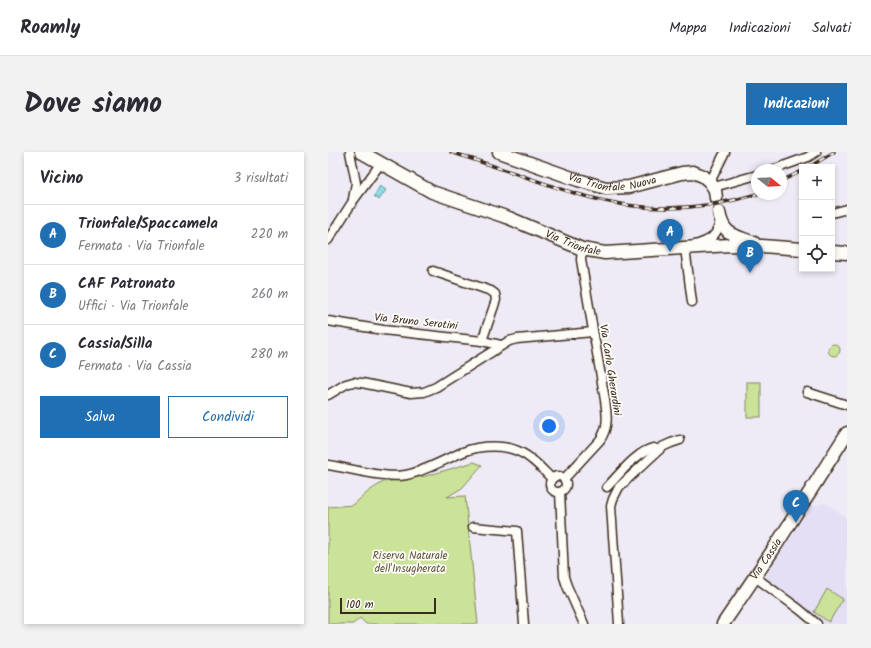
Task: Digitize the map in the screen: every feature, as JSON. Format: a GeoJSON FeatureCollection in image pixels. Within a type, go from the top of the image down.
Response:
{"type":"FeatureCollection","features":[{"type":"Feature","properties":{"kind":"main road","name":"Via Trionfale"},"geometry":{"type":"LineString","coordinates":[[362,152],[432,192],[509,218],[582,249],[605,253],[730,245],[799,249]]}},
{"type":"Feature","properties":{"kind":"main road","name":"Via Trionfale Nuova"},"geometry":{"type":"LineString","coordinates":[[499,152],[578,180],[606,188],[634,186],[688,172],[698,174],[713,189]]}},
{"type":"Feature","properties":{"kind":"main road"},"geometry":{"type":"LineString","coordinates":[[720,216],[724,228],[729,233],[762,246]]}},
{"type":"Feature","properties":{"kind":"main road","name":"Via Cassia"},"geometry":{"type":"LineString","coordinates":[[726,623],[847,432]]}},
{"type":"Feature","properties":{"kind":"street"},"geometry":{"type":"LineString","coordinates":[[350,152],[356,183],[353,201]]}},
{"type":"Feature","properties":{"kind":"street"},"geometry":{"type":"LineString","coordinates":[[713,189],[725,152]]}},
{"type":"Feature","properties":{"kind":"street"},"geometry":{"type":"LineString","coordinates":[[787,165],[808,157],[816,152]]}},
{"type":"Feature","properties":{"kind":"street"},"geometry":{"type":"LineString","coordinates":[[328,240],[353,201],[381,163]]}},
{"type":"Feature","properties":{"kind":"street"},"geometry":{"type":"LineString","coordinates":[[713,189],[751,177]]}},
{"type":"Feature","properties":{"kind":"street"},"geometry":{"type":"LineString","coordinates":[[835,212],[847,209]]}},
{"type":"Feature","properties":{"kind":"street"},"geometry":{"type":"LineString","coordinates":[[692,302],[685,248],[712,238],[718,230],[720,216]]}},
{"type":"Feature","properties":{"kind":"street","name":"Via Carlo Gherardini"},"geometry":{"type":"LineString","coordinates":[[564,479],[600,440],[606,427],[605,400],[581,260],[582,249]]}},
{"type":"Feature","properties":{"kind":"street"},"geometry":{"type":"LineString","coordinates":[[433,271],[491,291],[495,294],[496,302],[482,340]]}},
{"type":"Feature","properties":{"kind":"street","name":"Via Bruno Serotini"},"geometry":{"type":"LineString","coordinates":[[328,321],[383,330],[482,340],[501,345]]}},
{"type":"Feature","properties":{"kind":"street"},"geometry":{"type":"LineString","coordinates":[[328,394],[346,384],[355,382],[408,393],[424,392],[436,387],[501,345],[517,339],[593,332]]}},
{"type":"Feature","properties":{"kind":"street"},"geometry":{"type":"LineString","coordinates":[[807,392],[847,405]]}},
{"type":"Feature","properties":{"kind":"street"},"geometry":{"type":"LineString","coordinates":[[619,624],[611,506],[612,498],[619,487],[659,450],[668,444],[680,440]]}},
{"type":"Feature","properties":{"kind":"street"},"geometry":{"type":"LineString","coordinates":[[328,465],[385,475],[405,475],[441,462],[472,448],[491,447],[506,448],[521,452],[533,460],[552,479]]}},
{"type":"Feature","properties":{"kind":"street"},"geometry":{"type":"LineString","coordinates":[[607,487],[633,461],[647,450],[654,448],[659,450]]}},
{"type":"Feature","properties":{"kind":"street"},"geometry":{"type":"LineString","coordinates":[[558,476],[564,479],[566,482],[566,487],[564,490],[560,492],[551,488],[550,483],[552,479],[558,476]]}},
{"type":"Feature","properties":{"kind":"street"},"geometry":{"type":"LineString","coordinates":[[560,492],[564,577],[584,624]]}},
{"type":"Feature","properties":{"kind":"street"},"geometry":{"type":"LineString","coordinates":[[473,527],[517,531],[524,624]]}},
{"type":"Feature","properties":{"kind":"street"},"geometry":{"type":"LineString","coordinates":[[755,577],[817,624]]}},
{"type":"Feature","properties":{"kind":"shaded area"},"geometry":{"type":"Polygon","coordinates":[[[826,503],[847,518],[847,624],[824,624],[765,578],[811,506],[826,503]]]}},
{"type":"Feature","properties":{"kind":"green space"},"geometry":{"type":"Polygon","coordinates":[[[836,344],[839,345],[839,355],[832,356],[829,355],[828,348],[829,345],[836,344]]]}},
{"type":"Feature","properties":{"kind":"green space"},"geometry":{"type":"Polygon","coordinates":[[[747,382],[761,382],[761,417],[747,417],[747,382]]]}},
{"type":"Feature","properties":{"kind":"green space","name":"Riserva Naturale dell'Insugherata"},"geometry":{"type":"Polygon","coordinates":[[[474,462],[482,465],[462,488],[447,497],[465,496],[478,624],[366,624],[360,618],[353,624],[328,624],[328,507],[353,505],[369,491],[383,482],[426,476],[474,462]]]}},
{"type":"Feature","properties":{"kind":"green space"},"geometry":{"type":"Polygon","coordinates":[[[827,589],[843,599],[829,622],[814,612],[827,589]]]}},
{"type":"Feature","properties":{"kind":"water"},"geometry":{"type":"Polygon","coordinates":[[[380,186],[386,190],[379,200],[374,196],[380,186]]]}},
{"type":"Feature","properties":{"kind":"railway"},"geometry":{"type":"LineString","coordinates":[[451,152],[574,193],[619,204],[681,208],[727,202],[751,196]]}},
{"type":"Feature","properties":{"kind":"railway"},"geometry":{"type":"LineString","coordinates":[[814,164],[834,152]]}},
{"type":"Feature","properties":{"kind":"railway"},"geometry":{"type":"LineString","coordinates":[[787,178],[799,172]]}},
{"type":"Feature","properties":{"kind":"place","name":"Trionfale/Spaccamela"},"geometry":{"type":"Point","coordinates":[670,252]}},
{"type":"Feature","properties":{"kind":"place","name":"CAF Patronato"},"geometry":{"type":"Point","coordinates":[750,273]}},
{"type":"Feature","properties":{"kind":"place","name":"Cassia/Silla"},"geometry":{"type":"Point","coordinates":[796,523]}}]}
